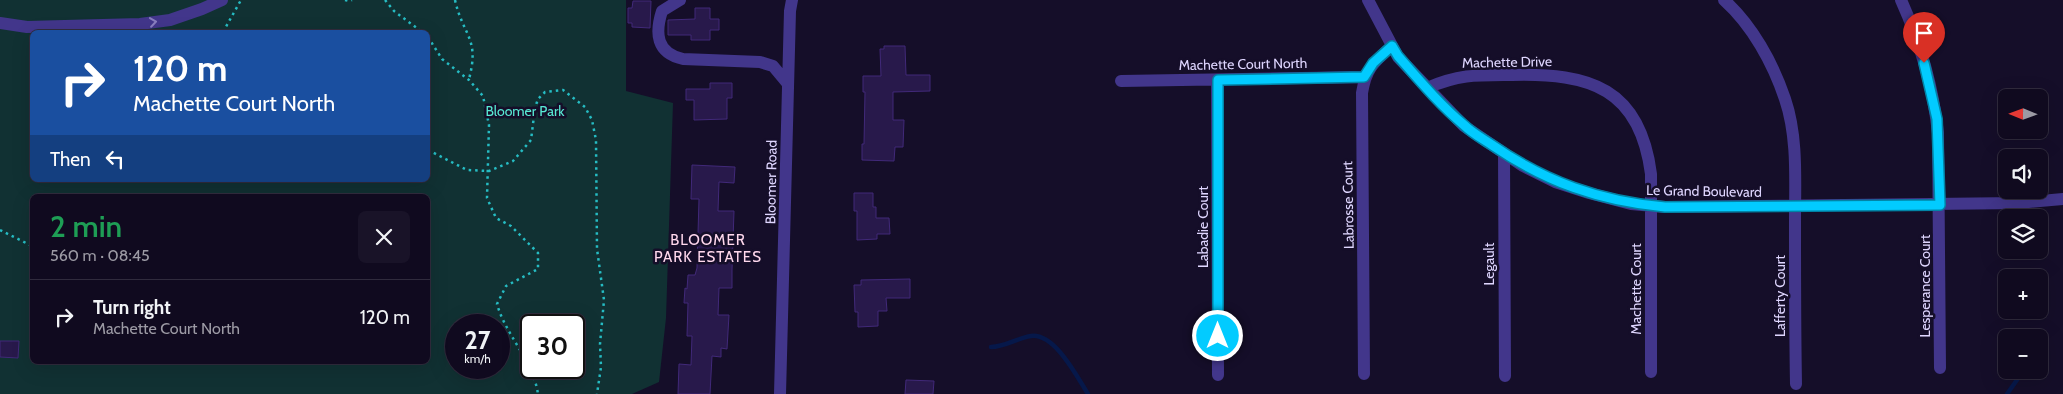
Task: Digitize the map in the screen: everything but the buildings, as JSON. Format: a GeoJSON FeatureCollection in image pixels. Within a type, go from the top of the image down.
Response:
{"type":"FeatureCollection","features":[{"type":"Feature","properties":{"kind":"street"},"geometry":{"type":"LineString","coordinates":[[0,23],[27,27],[140,24],[170,20],[202,10],[222,0]]}},
{"type":"Feature","properties":{"kind":"street"},"geometry":{"type":"LineString","coordinates":[[680,0],[662,11],[658,25],[660,43],[665,50],[675,57],[683,59],[760,62],[773,66],[788,84]]}},
{"type":"Feature","properties":{"kind":"street","name":"Bloomer Road"},"geometry":{"type":"LineString","coordinates":[[780,394],[790,11],[792,0]]}},
{"type":"Feature","properties":{"kind":"street","name":"Le Grand Boulevard"},"geometry":{"type":"LineString","coordinates":[[1368,0],[1398,56],[1464,126],[1523,166],[1555,182],[1630,204],[1703,208],[1795,207],[2018,204],[2063,199]]}},
{"type":"Feature","properties":{"kind":"street","name":"Lafferty Court"},"geometry":{"type":"LineString","coordinates":[[1724,0],[1755,36],[1772,67],[1786,100],[1791,122],[1795,207],[1796,384]]}},
{"type":"Feature","properties":{"kind":"street","name":"Lesperance Court"},"geometry":{"type":"LineString","coordinates":[[1900,0],[1916,35],[1935,105],[1938,133],[1940,205],[1940,368]]}},
{"type":"Feature","properties":{"kind":"street"},"geometry":{"type":"LineString","coordinates":[[1364,77],[1373,63],[1392,46]]}},
{"type":"Feature","properties":{"kind":"street","name":"Machette Drive"},"geometry":{"type":"LineString","coordinates":[[1427,88],[1450,78],[1467,75],[1548,74],[1596,84],[1635,116],[1648,155],[1651,174],[1650,206]]}},
{"type":"Feature","properties":{"kind":"street","name":"Machette Court North"},"geometry":{"type":"LineString","coordinates":[[1121,81],[1364,77]]}},
{"type":"Feature","properties":{"kind":"street","name":"Labrosse Court"},"geometry":{"type":"LineString","coordinates":[[1364,77],[1361,116],[1364,374]]}},
{"type":"Feature","properties":{"kind":"street","name":"Labadie Court"},"geometry":{"type":"LineString","coordinates":[[1218,80],[1218,375]]}},
{"type":"Feature","properties":{"kind":"street","name":"Legault"},"geometry":{"type":"LineString","coordinates":[[1504,153],[1505,376]]}},
{"type":"Feature","properties":{"kind":"street","name":"Machette Court"},"geometry":{"type":"LineString","coordinates":[[1650,206],[1652,372]]}},
{"type":"Feature","properties":{"kind":"path"},"geometry":{"type":"LineString","coordinates":[[224,30],[242,0]]}},
{"type":"Feature","properties":{"kind":"path"},"geometry":{"type":"LineString","coordinates":[[345,0],[349,2],[352,0]]}},
{"type":"Feature","properties":{"kind":"path"},"geometry":{"type":"LineString","coordinates":[[385,0],[394,11],[419,30]]}},
{"type":"Feature","properties":{"kind":"path"},"geometry":{"type":"LineString","coordinates":[[455,0],[461,19],[472,42],[474,61],[469,80]]}},
{"type":"Feature","properties":{"kind":"path"},"geometry":{"type":"LineString","coordinates":[[430,40],[442,59],[469,80],[483,96],[490,125],[489,171],[486,198],[496,218],[511,226],[538,253],[538,269],[506,286],[497,304],[501,317],[526,356],[538,394]]}},
{"type":"Feature","properties":{"kind":"path"},"geometry":{"type":"LineString","coordinates":[[430,151],[467,170],[489,171],[513,161],[531,140],[535,108],[538,99],[545,92],[563,90],[585,107],[592,120],[596,140],[597,249],[604,300],[600,344],[601,367],[597,394]]}},
{"type":"Feature","properties":{"kind":"path"},"geometry":{"type":"LineString","coordinates":[[0,230],[30,245]]}},
{"type":"Feature","properties":{"kind":"green space","name":"Bloomer Park"},"geometry":{"type":"Polygon","coordinates":[[[0,0],[626,0],[626,91],[673,103],[666,318],[659,382],[632,394],[0,394],[0,0]]]}},
{"type":"Feature","properties":{"kind":"waterway"},"geometry":{"type":"LineString","coordinates":[[991,347],[1001,346],[1026,337],[1040,337],[1057,349],[1088,394]]}},
{"type":"Feature","properties":{"kind":"waterway"},"geometry":{"type":"LineString","coordinates":[[2007,394],[2018,379]]}},
{"type":"Feature","properties":{"kind":"district","name":"BLOOMER PARK ESTATES"},"geometry":{"type":"Point","coordinates":[708,248]}},
{"type":"Feature","properties":{"kind":"route"},"geometry":{"type":"LineString","coordinates":[[1218,336],[1218,80],[1364,77],[1373,63],[1392,46],[1398,56],[1464,126],[1523,166],[1555,182],[1589,193],[1630,204],[1665,207],[1940,205],[1937,119],[1924,63]]}}]}
